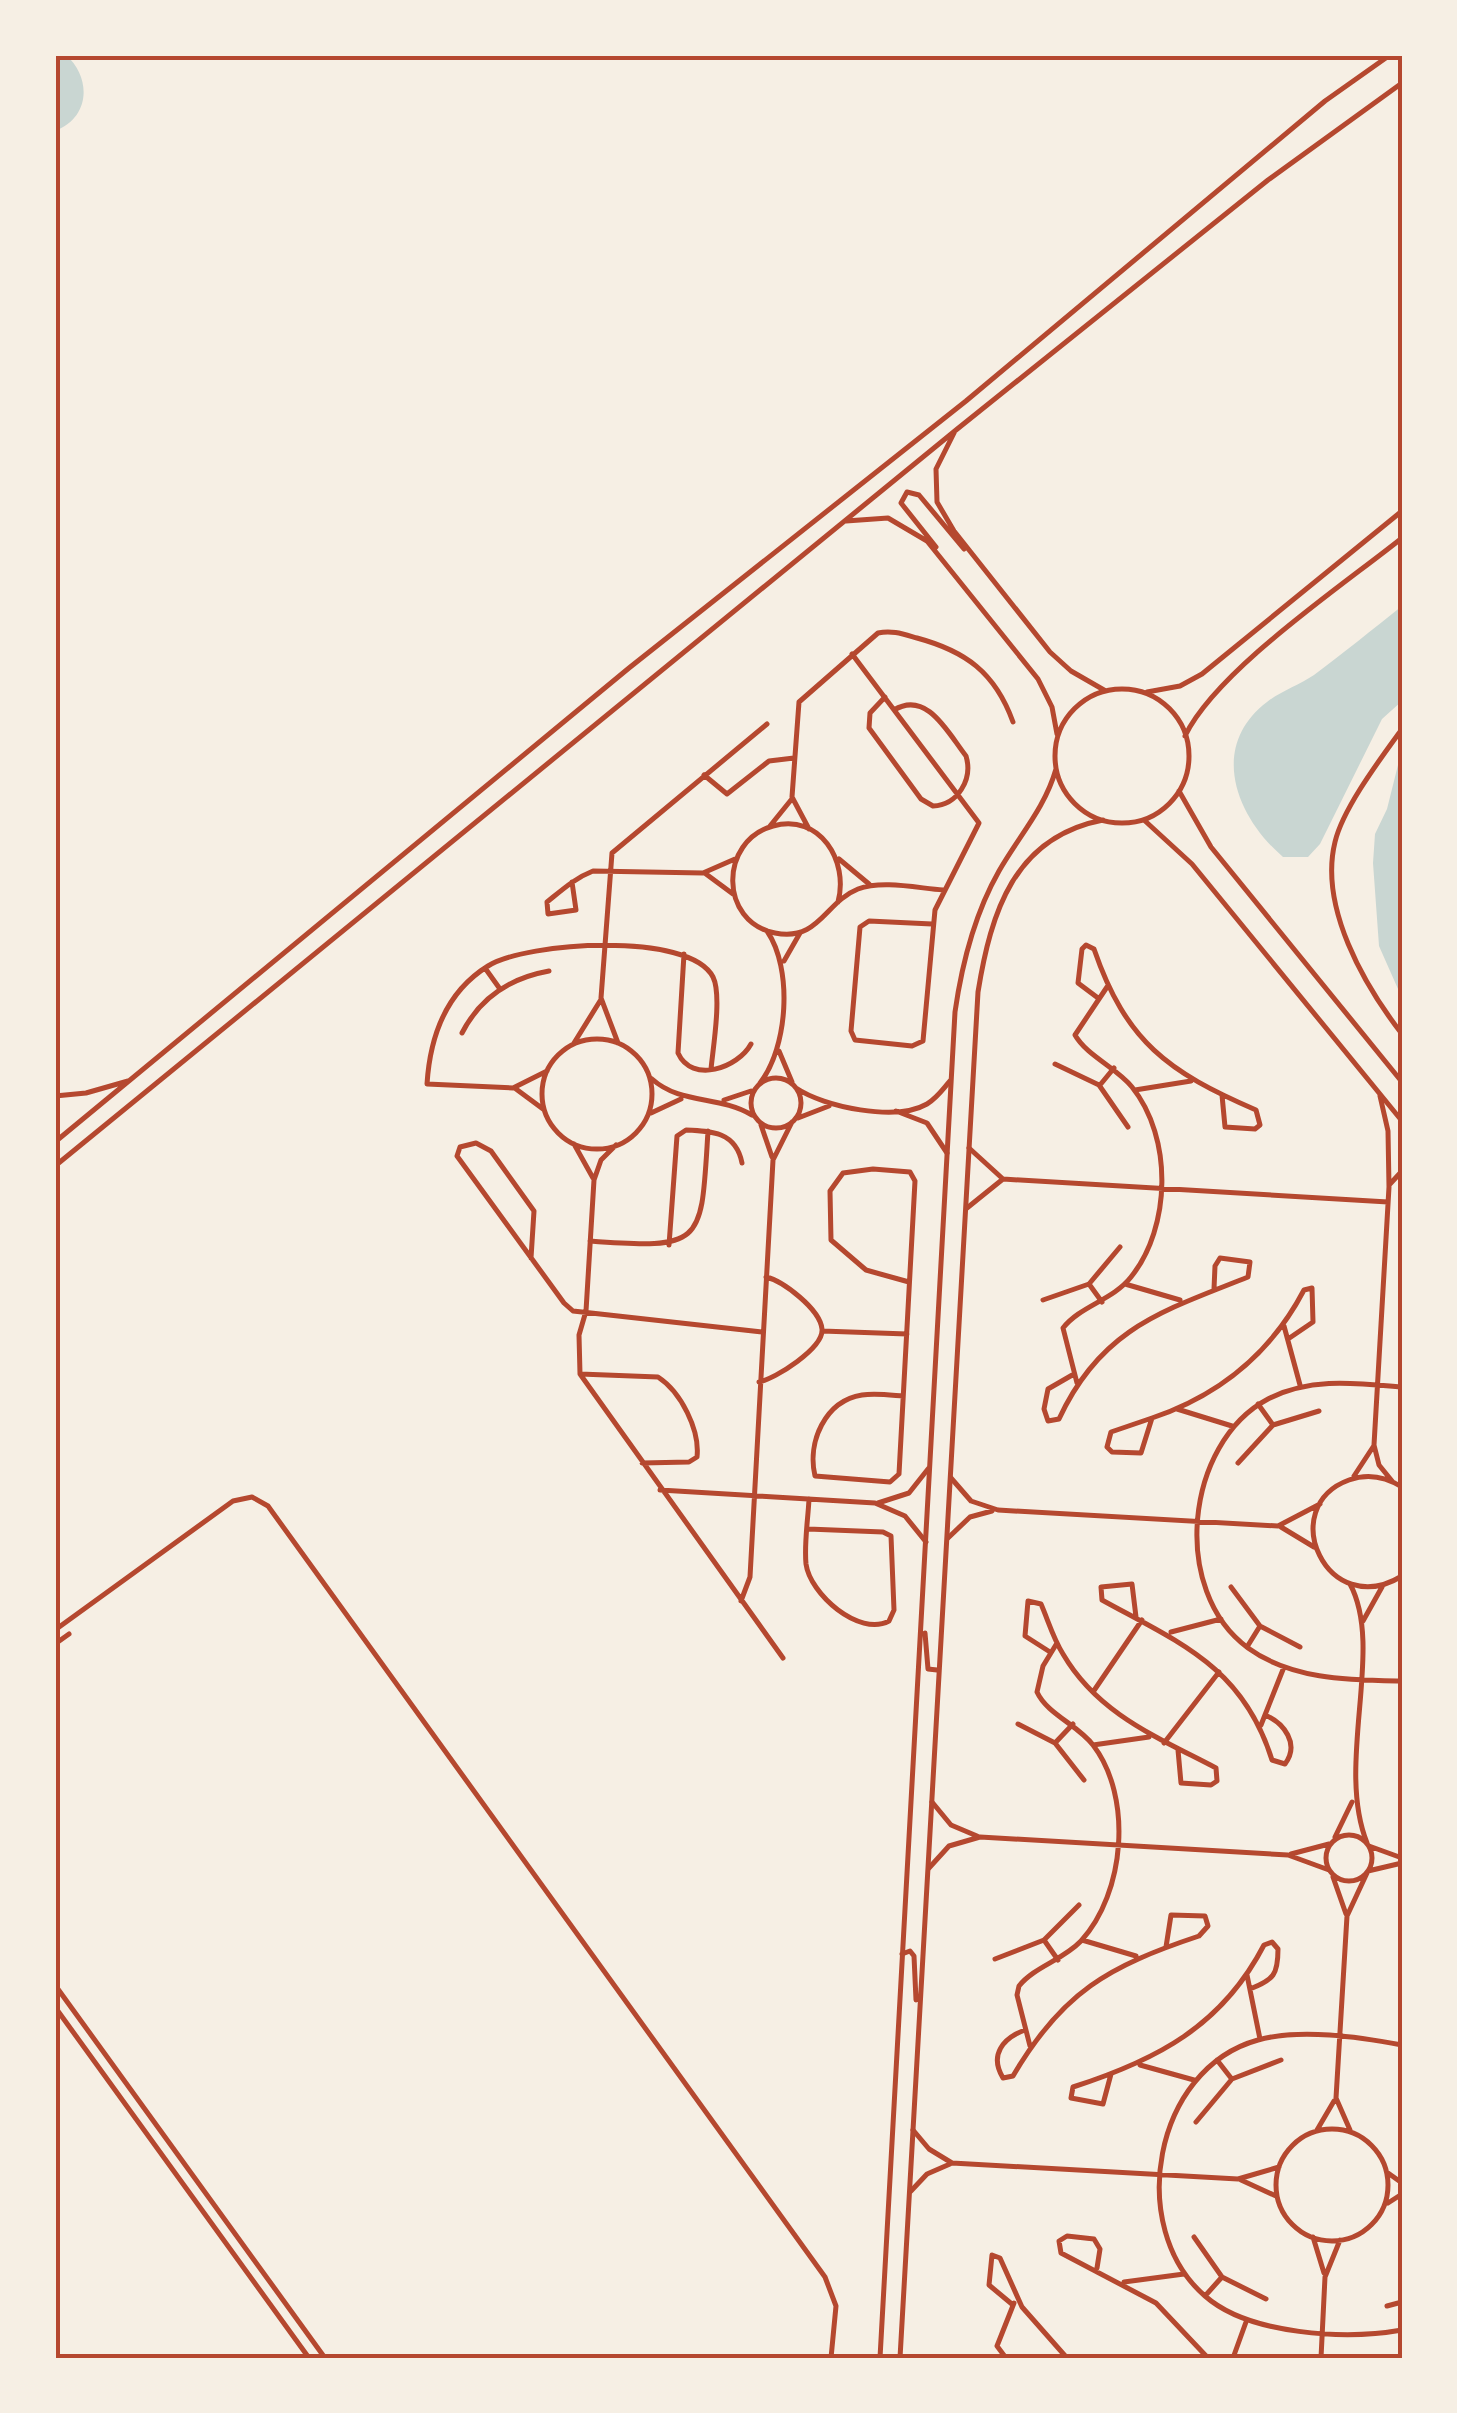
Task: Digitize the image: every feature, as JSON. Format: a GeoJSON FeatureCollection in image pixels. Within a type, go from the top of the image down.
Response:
{"type":"FeatureCollection","features":[{"type":"Feature","properties":{"kind":"street"},"geometry":{"type":"LineString","coordinates":[[55,1142],[479,790],[966,401],[1326,101],[1390,55]]}},
{"type":"Feature","properties":{"kind":"street"},"geometry":{"type":"LineString","coordinates":[[55,1166],[956,430],[1280,171],[1402,82]]}},
{"type":"Feature","properties":{"kind":"street"},"geometry":{"type":"LineString","coordinates":[[956,430],[936,469],[934,494],[954,532],[1060,662],[1106,691],[1142,693],[1180,686],[1202,674],[1402,511]]}},
{"type":"Feature","properties":{"kind":"street"},"geometry":{"type":"LineString","coordinates":[[939,556],[927,530],[901,503],[907,492],[918,495],[944,530],[974,558]]}},
{"type":"Feature","properties":{"kind":"street"},"geometry":{"type":"LineString","coordinates":[[844,522],[875,516],[895,520],[920,534],[1038,679],[1052,706],[1058,737],[1056,769],[1044,803],[997,874],[969,941],[957,1000],[880,2358]]}},
{"type":"Feature","properties":{"kind":"street"},"geometry":{"type":"LineString","coordinates":[[1186,736],[1198,712],[1226,680],[1402,538]]}},
{"type":"Feature","properties":{"kind":"street"},"geometry":{"type":"LineString","coordinates":[[872,885],[809,829],[792,797],[798,702],[878,633],[888,631],[958,649],[995,689],[1013,722]]}},
{"type":"Feature","properties":{"kind":"street"},"geometry":{"type":"LineString","coordinates":[[852,654],[978,826],[943,890],[932,924],[923,1041],[912,1046],[855,1040],[851,1031],[860,927],[868,922],[932,924]]}},
{"type":"Feature","properties":{"kind":"street"},"geometry":{"type":"LineString","coordinates":[[1058,737],[1080,704],[1106,691]]}},
{"type":"Feature","properties":{"kind":"street"},"geometry":{"type":"LineString","coordinates":[[900,2358],[978,992],[999,913],[1038,847],[1069,828],[1102,820],[1144,820],[1160,812],[1179,791],[1188,764],[1186,736],[1172,712],[1142,693]]}},
{"type":"Feature","properties":{"kind":"street"},"geometry":{"type":"LineString","coordinates":[[885,698],[870,713],[869,728],[921,799],[938,806],[958,794],[968,775],[966,756],[927,708],[912,703],[894,710]]}},
{"type":"Feature","properties":{"kind":"street"},"geometry":{"type":"LineString","coordinates":[[618,1043],[601,998],[608,870],[620,844],[767,724]]}},
{"type":"Feature","properties":{"kind":"street"},"geometry":{"type":"LineString","coordinates":[[1402,729],[1342,822],[1334,868],[1338,902],[1355,957],[1374,996],[1402,1034]]}},
{"type":"Feature","properties":{"kind":"street"},"geometry":{"type":"LineString","coordinates":[[704,776],[727,794],[769,761],[794,758]]}},
{"type":"Feature","properties":{"kind":"street"},"geometry":{"type":"LineString","coordinates":[[1056,769],[1069,797],[1102,820]]}},
{"type":"Feature","properties":{"kind":"street"},"geometry":{"type":"LineString","coordinates":[[1179,791],[1211,847],[1402,1082]]}},
{"type":"Feature","properties":{"kind":"street"},"geometry":{"type":"LineString","coordinates":[[572,882],[576,910],[548,914],[546,904],[572,882],[608,870],[703,874],[736,858],[749,839],[769,827],[792,797]]}},
{"type":"Feature","properties":{"kind":"street"},"geometry":{"type":"LineString","coordinates":[[1144,820],[1192,864],[1402,1121]]}},
{"type":"Feature","properties":{"kind":"street"},"geometry":{"type":"LineString","coordinates":[[769,827],[789,824],[809,829]]}},
{"type":"Feature","properties":{"kind":"street"},"geometry":{"type":"LineString","coordinates":[[734,896],[736,858]]}},
{"type":"Feature","properties":{"kind":"street"},"geometry":{"type":"LineString","coordinates":[[767,931],[800,933],[823,922],[838,902],[842,887],[838,858]]}},
{"type":"Feature","properties":{"kind":"street"},"geometry":{"type":"LineString","coordinates":[[703,874],[734,896],[744,914],[767,931],[782,963],[778,1048],[750,1104],[773,1160]]}},
{"type":"Feature","properties":{"kind":"street"},"geometry":{"type":"LineString","coordinates":[[838,902],[872,885],[943,890]]}},
{"type":"Feature","properties":{"kind":"street"},"geometry":{"type":"LineString","coordinates":[[782,963],[800,933]]}},
{"type":"Feature","properties":{"kind":"street"},"geometry":{"type":"LineString","coordinates":[[1098,998],[1078,983],[1084,946],[1094,948],[1106,986],[1141,1041],[1194,1081],[1256,1110],[1260,1125],[1227,1128],[1222,1122],[1222,1096]]}},
{"type":"Feature","properties":{"kind":"street"},"geometry":{"type":"LineString","coordinates":[[601,998],[573,1044],[547,1071],[513,1088],[427,1084],[432,1044],[442,1016],[461,989],[485,968],[533,948],[604,947],[684,954],[708,971],[715,984],[711,1069]]}},
{"type":"Feature","properties":{"kind":"street"},"geometry":{"type":"LineString","coordinates":[[684,954],[678,1053],[688,1066],[711,1069],[731,1066],[751,1044]]}},
{"type":"Feature","properties":{"kind":"street"},"geometry":{"type":"LineString","coordinates":[[485,968],[500,989]]}},
{"type":"Feature","properties":{"kind":"street"},"geometry":{"type":"LineString","coordinates":[[462,1034],[479,1008],[500,989],[549,971]]}},
{"type":"Feature","properties":{"kind":"street"},"geometry":{"type":"LineString","coordinates":[[1077,1384],[1064,1328],[1126,1284],[1152,1240],[1160,1190],[1157,1143],[1135,1090],[1076,1036],[1106,986]]}},
{"type":"Feature","properties":{"kind":"street"},"geometry":{"type":"LineString","coordinates":[[573,1044],[596,1039],[618,1043],[638,1056],[650,1077],[652,1097],[648,1116]]}},
{"type":"Feature","properties":{"kind":"street"},"geometry":{"type":"LineString","coordinates":[[741,1601],[750,1577],[773,1160],[801,1100],[778,1048]]}},
{"type":"Feature","properties":{"kind":"street"},"geometry":{"type":"LineString","coordinates":[[1055,1064],[1099,1085],[1128,1127]]}},
{"type":"Feature","properties":{"kind":"street"},"geometry":{"type":"LineString","coordinates":[[1099,1085],[1114,1068]]}},
{"type":"Feature","properties":{"kind":"street"},"geometry":{"type":"LineString","coordinates":[[546,1112],[543,1084],[547,1071]]}},
{"type":"Feature","properties":{"kind":"street"},"geometry":{"type":"LineString","coordinates":[[650,1077],[684,1098]]}},
{"type":"Feature","properties":{"kind":"street"},"geometry":{"type":"LineString","coordinates":[[760,1083],[777,1078],[832,1106],[894,1110],[926,1104],[952,1078]]}},
{"type":"Feature","properties":{"kind":"street"},"geometry":{"type":"LineString","coordinates":[[55,1096],[86,1094],[131,1080]]}},
{"type":"Feature","properties":{"kind":"street"},"geometry":{"type":"LineString","coordinates":[[1135,1090],[1194,1081]]}},
{"type":"Feature","properties":{"kind":"street"},"geometry":{"type":"LineString","coordinates":[[513,1088],[546,1112],[571,1142],[594,1180]]}},
{"type":"Feature","properties":{"kind":"street"},"geometry":{"type":"LineString","coordinates":[[754,1090],[721,1101],[684,1098],[664,1104],[601,1160],[594,1180],[585,1316],[580,1330],[580,1374],[783,1658]]}},
{"type":"Feature","properties":{"kind":"street"},"geometry":{"type":"LineString","coordinates":[[1379,1093],[1388,1132],[1389,1187],[1374,1444],[1379,1464],[1392,1481]]}},
{"type":"Feature","properties":{"kind":"street"},"geometry":{"type":"LineString","coordinates":[[721,1101],[780,1128],[832,1106]]}},
{"type":"Feature","properties":{"kind":"street"},"geometry":{"type":"LineString","coordinates":[[894,1110],[927,1123],[947,1153]]}},
{"type":"Feature","properties":{"kind":"street"},"geometry":{"type":"LineString","coordinates":[[669,1245],[675,1139],[686,1130],[708,1131],[732,1140],[742,1163]]}},
{"type":"Feature","properties":{"kind":"street"},"geometry":{"type":"LineString","coordinates":[[590,1241],[669,1245],[702,1214],[708,1131]]}},
{"type":"Feature","properties":{"kind":"street"},"geometry":{"type":"LineString","coordinates":[[571,1142],[593,1148],[616,1146]]}},
{"type":"Feature","properties":{"kind":"street"},"geometry":{"type":"LineString","coordinates":[[531,1258],[532,1208],[491,1151],[476,1143],[460,1147],[457,1156],[531,1258],[564,1303],[585,1316],[762,1332]]}},
{"type":"Feature","properties":{"kind":"street"},"geometry":{"type":"LineString","coordinates":[[968,1146],[1004,1180],[1388,1202]]}},
{"type":"Feature","properties":{"kind":"street"},"geometry":{"type":"LineString","coordinates":[[903,1396],[857,1396],[820,1426],[813,1440],[815,1476],[890,1482],[897,1479],[903,1396],[909,1282],[912,1174],[886,1169],[843,1172],[830,1191],[831,1240],[866,1270],[909,1282]]}},
{"type":"Feature","properties":{"kind":"street"},"geometry":{"type":"LineString","coordinates":[[1389,1187],[1402,1171]]}},
{"type":"Feature","properties":{"kind":"street"},"geometry":{"type":"LineString","coordinates":[[964,1212],[1004,1180]]}},
{"type":"Feature","properties":{"kind":"street"},"geometry":{"type":"LineString","coordinates":[[1044,1300],[1089,1284],[1120,1247]]}},
{"type":"Feature","properties":{"kind":"street"},"geometry":{"type":"LineString","coordinates":[[1074,1374],[1048,1389],[1044,1410],[1048,1421],[1059,1418],[1077,1384],[1116,1340],[1182,1300],[1214,1289],[1248,1276],[1250,1262],[1218,1260],[1214,1289]]}},
{"type":"Feature","properties":{"kind":"street"},"geometry":{"type":"LineString","coordinates":[[758,1382],[782,1374],[819,1340],[822,1332],[818,1320],[790,1289],[766,1276]]}},
{"type":"Feature","properties":{"kind":"street"},"geometry":{"type":"LineString","coordinates":[[1089,1284],[1102,1302]]}},
{"type":"Feature","properties":{"kind":"street"},"geometry":{"type":"LineString","coordinates":[[1126,1284],[1182,1300]]}},
{"type":"Feature","properties":{"kind":"street"},"geometry":{"type":"LineString","coordinates":[[1152,1418],[1141,1453],[1107,1448],[1111,1432],[1177,1409],[1232,1378],[1284,1326],[1304,1290],[1312,1288],[1313,1322],[1288,1339]]}},
{"type":"Feature","properties":{"kind":"street"},"geometry":{"type":"LineString","coordinates":[[1284,1326],[1300,1387]]}},
{"type":"Feature","properties":{"kind":"street"},"geometry":{"type":"LineString","coordinates":[[822,1332],[906,1334]]}},
{"type":"Feature","properties":{"kind":"street"},"geometry":{"type":"LineString","coordinates":[[580,1374],[654,1376],[665,1381],[677,1398],[694,1430],[697,1456],[689,1462],[640,1463]]}},
{"type":"Feature","properties":{"kind":"street"},"geometry":{"type":"LineString","coordinates":[[1402,1387],[1346,1382],[1300,1387],[1258,1404],[1232,1426],[1206,1476],[1199,1525],[1206,1586],[1221,1619],[1246,1647],[1284,1667],[1359,1680],[1402,1681]]}},
{"type":"Feature","properties":{"kind":"street"},"geometry":{"type":"LineString","coordinates":[[1258,1404],[1273,1426]]}},
{"type":"Feature","properties":{"kind":"street"},"geometry":{"type":"LineString","coordinates":[[1177,1409],[1232,1426]]}},
{"type":"Feature","properties":{"kind":"street"},"geometry":{"type":"LineString","coordinates":[[1238,1463],[1273,1426],[1319,1411]]}},
{"type":"Feature","properties":{"kind":"street"},"geometry":{"type":"LineString","coordinates":[[1352,1478],[1374,1444]]}},
{"type":"Feature","properties":{"kind":"street"},"geometry":{"type":"LineString","coordinates":[[660,1490],[874,1503],[909,1494],[928,1469]]}},
{"type":"Feature","properties":{"kind":"street"},"geometry":{"type":"LineString","coordinates":[[949,1476],[971,1501],[998,1510],[1199,1525],[1278,1526],[1320,1504],[1333,1488],[1352,1478],[1376,1476],[1402,1487]]}},
{"type":"Feature","properties":{"kind":"street"},"geometry":{"type":"LineString","coordinates":[[55,1630],[233,1500],[252,1497],[268,1506],[825,2277],[836,2306],[831,2358]]}},
{"type":"Feature","properties":{"kind":"street"},"geometry":{"type":"LineString","coordinates":[[808,1529],[883,1532],[891,1536],[894,1610],[889,1621],[878,1625],[854,1620],[830,1602],[807,1569],[808,1529],[810,1500]]}},
{"type":"Feature","properties":{"kind":"street"},"geometry":{"type":"LineString","coordinates":[[874,1503],[905,1516],[926,1542]]}},
{"type":"Feature","properties":{"kind":"street"},"geometry":{"type":"LineString","coordinates":[[1320,1504],[1313,1531],[1316,1549],[1330,1572],[1350,1584],[1382,1586],[1402,1576]]}},
{"type":"Feature","properties":{"kind":"street"},"geometry":{"type":"LineString","coordinates":[[946,1540],[970,1517],[998,1510]]}},
{"type":"Feature","properties":{"kind":"street"},"geometry":{"type":"LineString","coordinates":[[1278,1526],[1316,1549]]}},
{"type":"Feature","properties":{"kind":"street"},"geometry":{"type":"LineString","coordinates":[[1093,1692],[1139,1619],[1132,1584],[1101,1586],[1102,1600],[1139,1619],[1168,1632],[1220,1672],[1260,1727],[1272,1760],[1285,1764],[1291,1755],[1290,1737],[1278,1721],[1265,1715]]}},
{"type":"Feature","properties":{"kind":"street"},"geometry":{"type":"LineString","coordinates":[[1350,1584],[1362,1624],[1353,1799],[1372,1861],[1347,1916],[1336,2098],[1352,2132],[1377,2151],[1387,2173],[1385,2204]]}},
{"type":"Feature","properties":{"kind":"street"},"geometry":{"type":"LineString","coordinates":[[1362,1624],[1382,1586]]}},
{"type":"Feature","properties":{"kind":"street"},"geometry":{"type":"LineString","coordinates":[[1232,1588],[1260,1626],[1300,1647]]}},
{"type":"Feature","properties":{"kind":"street"},"geometry":{"type":"LineString","coordinates":[[1050,1652],[1025,1636],[1028,1601],[1040,1604],[1057,1643],[1093,1692],[1152,1737],[1216,1768],[1218,1781],[1212,1785],[1182,1783],[1178,1750]]}},
{"type":"Feature","properties":{"kind":"street"},"geometry":{"type":"LineString","coordinates":[[1168,1632],[1221,1619]]}},
{"type":"Feature","properties":{"kind":"street"},"geometry":{"type":"LineString","coordinates":[[1246,1647],[1260,1626]]}},
{"type":"Feature","properties":{"kind":"street"},"geometry":{"type":"LineString","coordinates":[[923,1630],[928,1669],[938,1670]]}},
{"type":"Feature","properties":{"kind":"street"},"geometry":{"type":"LineString","coordinates":[[55,1644],[69,1634]]}},
{"type":"Feature","properties":{"kind":"street"},"geometry":{"type":"LineString","coordinates":[[1030,2046],[1018,1986],[1082,1940],[1105,1902],[1117,1845],[1115,1800],[1093,1745],[1073,1724],[1043,1703],[1037,1692],[1050,1652],[1057,1643]]}},
{"type":"Feature","properties":{"kind":"street"},"geometry":{"type":"LineString","coordinates":[[1260,1727],[1284,1667]]}},
{"type":"Feature","properties":{"kind":"street"},"geometry":{"type":"LineString","coordinates":[[1164,1743],[1220,1672]]}},
{"type":"Feature","properties":{"kind":"street"},"geometry":{"type":"LineString","coordinates":[[1018,1724],[1055,1743],[1084,1780]]}},
{"type":"Feature","properties":{"kind":"street"},"geometry":{"type":"LineString","coordinates":[[1055,1743],[1073,1724]]}},
{"type":"Feature","properties":{"kind":"street"},"geometry":{"type":"LineString","coordinates":[[1093,1745],[1152,1737]]}},
{"type":"Feature","properties":{"kind":"street"},"geometry":{"type":"LineString","coordinates":[[1347,1916],[1325,1856],[1353,1799]]}},
{"type":"Feature","properties":{"kind":"street"},"geometry":{"type":"LineString","coordinates":[[931,1800],[951,1825],[980,1837],[1288,1854],[1348,1834],[1402,1860]]}},
{"type":"Feature","properties":{"kind":"street"},"geometry":{"type":"LineString","coordinates":[[927,1871],[949,1846],[980,1837]]}},
{"type":"Feature","properties":{"kind":"street"},"geometry":{"type":"LineString","coordinates":[[1288,1854],[1350,1882],[1402,1860]]}},
{"type":"Feature","properties":{"kind":"street"},"geometry":{"type":"LineString","coordinates":[[995,1959],[1044,1940],[1078,1905]]}},
{"type":"Feature","properties":{"kind":"street"},"geometry":{"type":"LineString","coordinates":[[1026,2030],[1002,2042],[1000,2076],[1012,2076],[1030,2046],[1078,1992],[1138,1956],[1166,1947],[1202,1934],[1208,1926],[1205,1916],[1172,1915],[1166,1947]]}},
{"type":"Feature","properties":{"kind":"street"},"geometry":{"type":"LineString","coordinates":[[1044,1940],[1058,1960]]}},
{"type":"Feature","properties":{"kind":"street"},"geometry":{"type":"LineString","coordinates":[[1082,1940],[1138,1956]]}},
{"type":"Feature","properties":{"kind":"street"},"geometry":{"type":"LineString","coordinates":[[1111,2074],[1103,2104],[1071,2098],[1073,2086],[1138,2064],[1198,2030],[1247,1975],[1264,1945],[1275,1944],[1275,1976],[1250,1990]]}},
{"type":"Feature","properties":{"kind":"street"},"geometry":{"type":"LineString","coordinates":[[902,1955],[906,1951],[914,1956],[918,2008]]}},
{"type":"Feature","properties":{"kind":"street"},"geometry":{"type":"LineString","coordinates":[[1247,1975],[1260,2039]]}},
{"type":"Feature","properties":{"kind":"street"},"geometry":{"type":"LineString","coordinates":[[55,1985],[326,2358]]}},
{"type":"Feature","properties":{"kind":"street"},"geometry":{"type":"LineString","coordinates":[[55,2007],[308,2358]]}},
{"type":"Feature","properties":{"kind":"street"},"geometry":{"type":"LineString","coordinates":[[1402,2045],[1339,2038],[1260,2039],[1217,2060],[1194,2080],[1168,2130],[1162,2175],[1166,2235],[1184,2274],[1205,2296],[1246,2322],[1322,2332],[1402,2332]]}},
{"type":"Feature","properties":{"kind":"street"},"geometry":{"type":"LineString","coordinates":[[1217,2060],[1232,2079]]}},
{"type":"Feature","properties":{"kind":"street"},"geometry":{"type":"LineString","coordinates":[[1196,2122],[1232,2079],[1281,2060]]}},
{"type":"Feature","properties":{"kind":"street"},"geometry":{"type":"LineString","coordinates":[[1138,2064],[1194,2080]]}},
{"type":"Feature","properties":{"kind":"street"},"geometry":{"type":"LineString","coordinates":[[1336,2098],[1315,2132],[1291,2147],[1280,2166],[1278,2197],[1291,2222],[1314,2237],[1340,2240],[1371,2226],[1385,2204],[1402,2194]]}},
{"type":"Feature","properties":{"kind":"street"},"geometry":{"type":"LineString","coordinates":[[912,2128],[928,2149],[952,2163],[1238,2179],[1280,2166]]}},
{"type":"Feature","properties":{"kind":"street"},"geometry":{"type":"LineString","coordinates":[[1315,2132],[1352,2132]]}},
{"type":"Feature","properties":{"kind":"street"},"geometry":{"type":"LineString","coordinates":[[909,2194],[928,2174],[952,2163]]}},
{"type":"Feature","properties":{"kind":"street"},"geometry":{"type":"LineString","coordinates":[[1387,2173],[1402,2183]]}},
{"type":"Feature","properties":{"kind":"street"},"geometry":{"type":"LineString","coordinates":[[1238,2179],[1278,2197]]}},
{"type":"Feature","properties":{"kind":"street"},"geometry":{"type":"LineString","coordinates":[[1096,2268],[1100,2250],[1094,2239],[1067,2236],[1058,2240],[1061,2253],[1124,2282],[1170,2315],[1208,2358]]}},
{"type":"Feature","properties":{"kind":"street"},"geometry":{"type":"LineString","coordinates":[[1194,2236],[1222,2277],[1266,2299]]}},
{"type":"Feature","properties":{"kind":"street"},"geometry":{"type":"LineString","coordinates":[[1314,2237],[1325,2277],[1321,2358]]}},
{"type":"Feature","properties":{"kind":"street"},"geometry":{"type":"LineString","coordinates":[[1325,2277],[1340,2240]]}},
{"type":"Feature","properties":{"kind":"street"},"geometry":{"type":"LineString","coordinates":[[1006,2358],[997,2346],[1014,2301],[1000,2258],[992,2254],[990,2285],[1014,2301],[1068,2358]]}},
{"type":"Feature","properties":{"kind":"street"},"geometry":{"type":"LineString","coordinates":[[1124,2282],[1184,2274]]}},
{"type":"Feature","properties":{"kind":"street"},"geometry":{"type":"LineString","coordinates":[[1205,2296],[1222,2277]]}},
{"type":"Feature","properties":{"kind":"street"},"geometry":{"type":"LineString","coordinates":[[1387,2306],[1402,2302]]}},
{"type":"Feature","properties":{"kind":"street"},"geometry":{"type":"LineString","coordinates":[[1232,2358],[1246,2322]]}},
{"type":"Feature","properties":{"kind":"shaded area"},"geometry":{"type":"Polygon","coordinates":[[[55,55],[66,55],[74,64],[83,97],[75,117],[55,131],[55,55]]]}},
{"type":"Feature","properties":{"kind":"shaded area"},"geometry":{"type":"Polygon","coordinates":[[[1402,606],[1402,701],[1382,719],[1320,844],[1308,857],[1283,857],[1252,822],[1242,802],[1235,781],[1238,739],[1249,720],[1267,702],[1314,675],[1402,606]]]}},
{"type":"Feature","properties":{"kind":"shaded area"},"geometry":{"type":"Polygon","coordinates":[[[1402,749],[1402,998],[1379,946],[1373,863],[1375,834],[1387,809],[1402,749]]]}}]}
